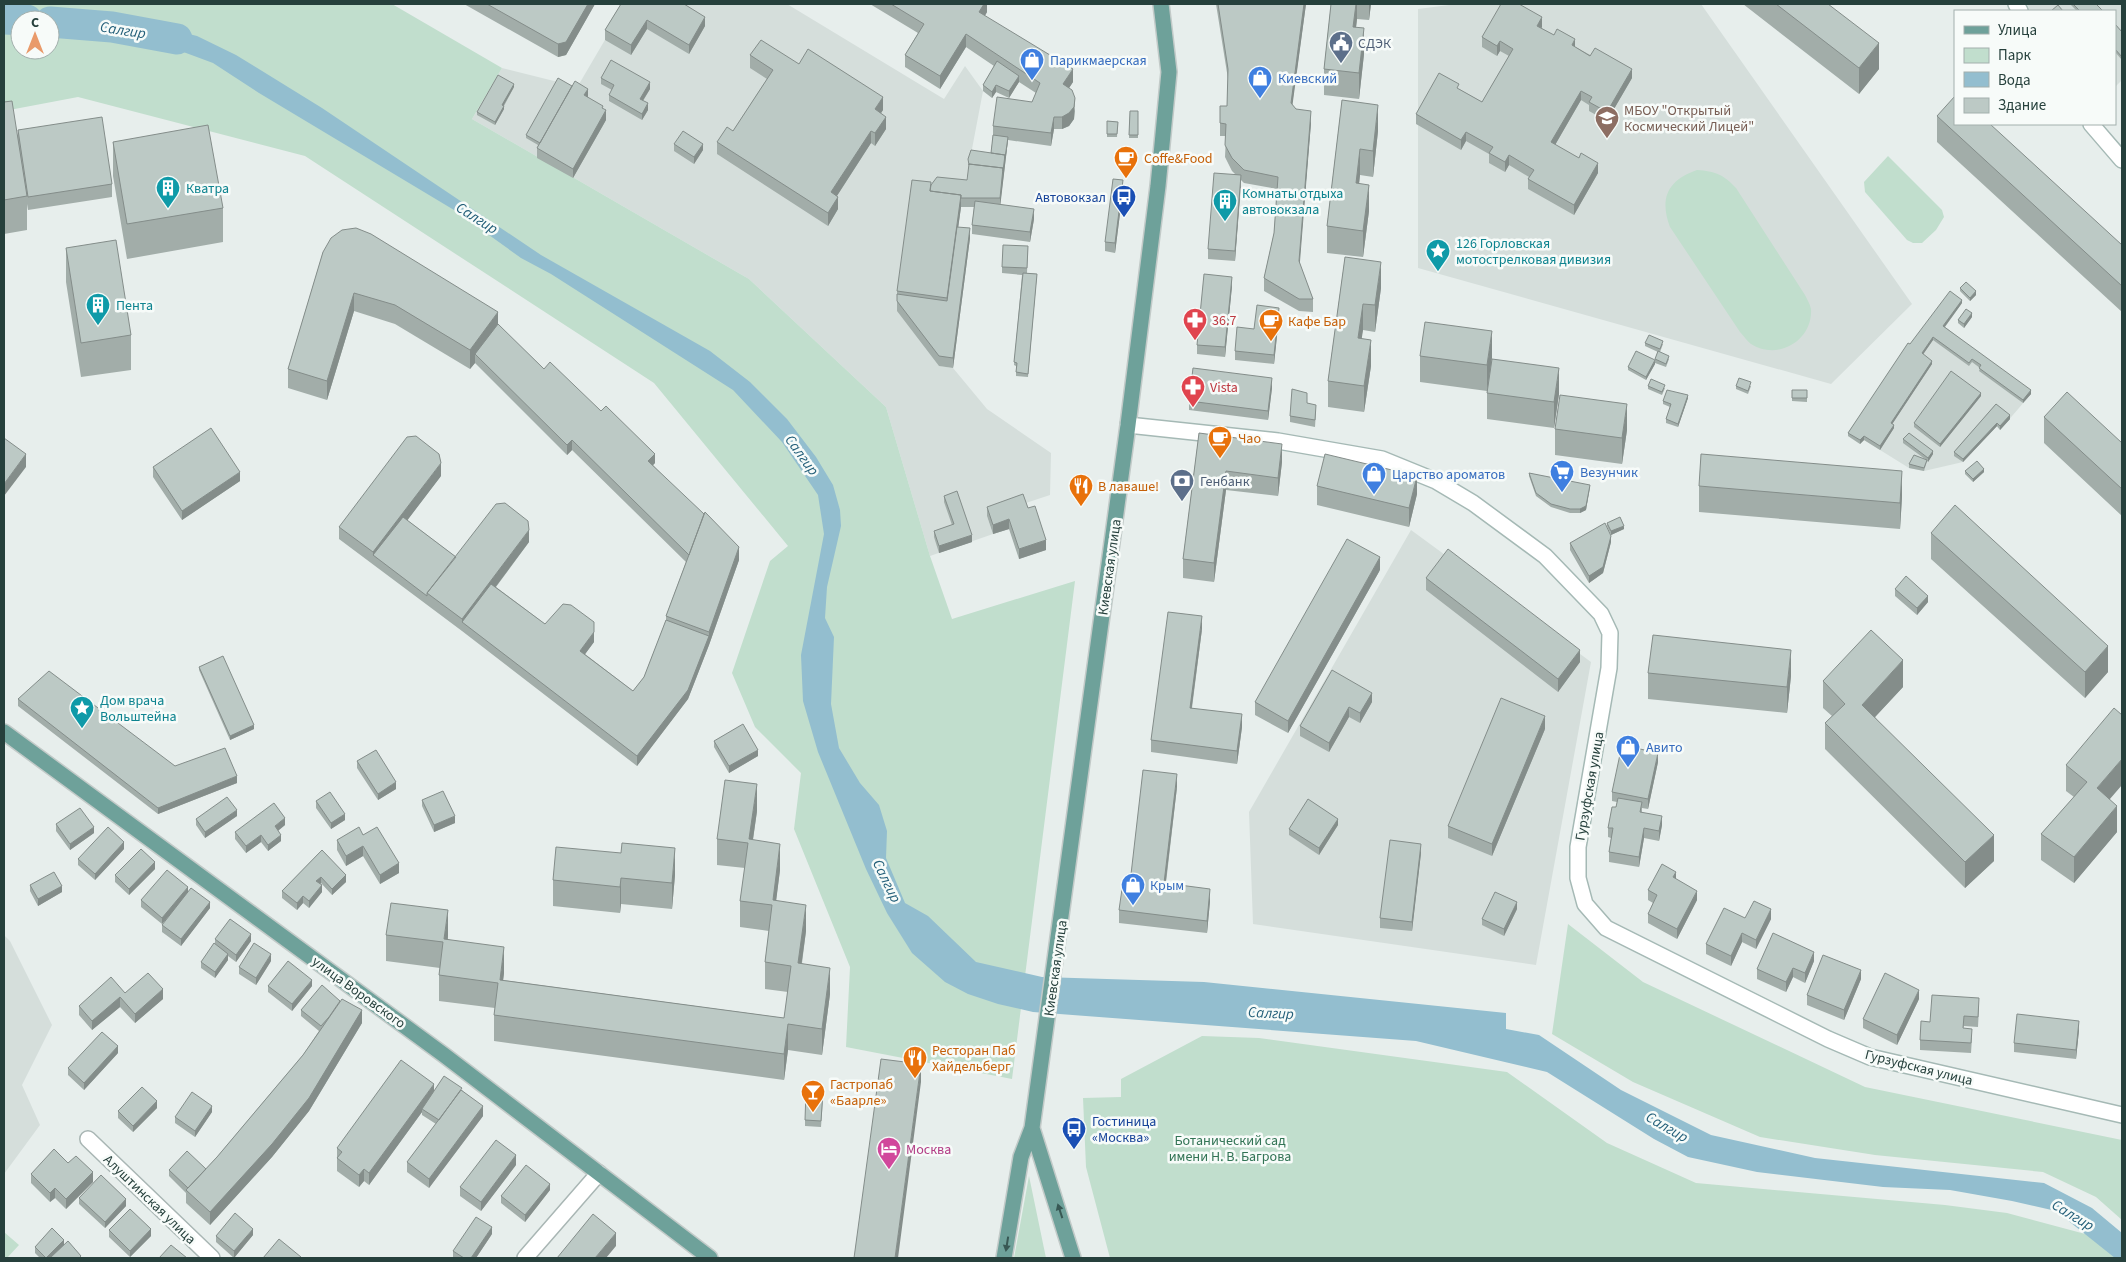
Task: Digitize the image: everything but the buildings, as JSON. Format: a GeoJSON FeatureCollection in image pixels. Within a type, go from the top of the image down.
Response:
{"type":"FeatureCollection","features":[{"type":"Feature","properties":{"kind":"main road","name":"Киевская улица"},"geometry":{"type":"LineString","coordinates":[[1004,1258],[1021,1157],[1032,1128],[1041,1066],[1128,424],[1158,186],[1169,72],[1161,4]]}},
{"type":"Feature","properties":{"kind":"main road"},"geometry":{"type":"LineString","coordinates":[[2091,125],[2122,160]]}},
{"type":"Feature","properties":{"kind":"main road","name":"Гурзуфская улица"},"geometry":{"type":"LineString","coordinates":[[1128,424],[1278,441],[1354,454],[1382,459],[1427,477],[1472,504],[1545,556],[1601,614],[1610,633],[1609,668],[1578,847],[1578,878],[1584,904],[1606,928],[1828,1039],[1870,1057],[2122,1115]]}},
{"type":"Feature","properties":{"kind":"main road","name":"улица Воровского"},"geometry":{"type":"LineString","coordinates":[[4,732],[240,904],[710,1258]]}},
{"type":"Feature","properties":{"kind":"main road","name":"Киевская улица"},"geometry":{"type":"LineString","coordinates":[[1032,1128],[1073,1258]]}},
{"type":"Feature","properties":{"kind":"main road","name":"Алуштинская улица"},"geometry":{"type":"LineString","coordinates":[[88,1139],[212,1258]]}},
{"type":"Feature","properties":{"kind":"main road"},"geometry":{"type":"LineString","coordinates":[[525,1258],[599,1173]]}},
{"type":"Feature","properties":{"kind":"shaded area"},"geometry":{"type":"Polygon","coordinates":[[[626,4],[787,4],[944,99],[965,66],[983,91],[961,207],[940,366],[953,368],[987,409],[1051,453],[1050,495],[987,516],[993,534],[930,556],[886,407],[749,279],[472,119],[502,68],[558,82],[575,91],[626,4]]]}},
{"type":"Feature","properties":{"kind":"shaded area","name":"МБОУ \"Открытый Космический Лицей\""},"geometry":{"type":"Polygon","coordinates":[[[1457,4],[1701,4],[1912,304],[1831,384],[1418,268],[1418,9],[1457,4]]]}},
{"type":"Feature","properties":{"kind":"shaded area"},"geometry":{"type":"Polygon","coordinates":[[[2027,4],[2122,4],[2122,80],[2116,86],[2116,10],[2030,10],[2027,4]]]}},
{"type":"Feature","properties":{"kind":"shaded area"},"geometry":{"type":"Polygon","coordinates":[[[1950,294],[1962,303],[1943,329],[2031,394],[2000,430],[1996,426],[1963,462],[1924,471],[1909,468],[1864,440],[1860,444],[1848,436],[1910,347],[1950,294]]]}},
{"type":"Feature","properties":{"kind":"shaded area"},"geometry":{"type":"Polygon","coordinates":[[[1411,530],[1591,662],[1536,965],[1253,924],[1249,812],[1411,530]]]}},
{"type":"Feature","properties":{"kind":"shaded area"},"geometry":{"type":"Polygon","coordinates":[[[4,935],[10,941],[52,1025],[22,1085],[40,1125],[4,1174],[4,935]]]}},
{"type":"Feature","properties":{"kind":"green space"},"geometry":{"type":"Polygon","coordinates":[[[4,4],[392,4],[502,68],[472,119],[749,279],[886,407],[930,556],[952,619],[1075,581],[1012,1079],[846,1047],[850,967],[794,829],[801,773],[755,727],[732,673],[770,561],[788,546],[654,383],[305,156],[78,97],[4,111],[4,4]]]}},
{"type":"Feature","properties":{"kind":"green space"},"geometry":{"type":"Polygon","coordinates":[[[1888,156],[1942,210],[1944,217],[1936,230],[1922,243],[1913,243],[1907,240],[1865,192],[1864,182],[1888,156]]]}},
{"type":"Feature","properties":{"kind":"green space"},"geometry":{"type":"Polygon","coordinates":[[[1697,170],[1709,171],[1719,175],[1736,188],[1805,295],[1811,309],[1810,320],[1800,339],[1791,345],[1782,349],[1772,350],[1761,349],[1751,344],[1740,332],[1670,227],[1666,207],[1669,191],[1679,179],[1697,170]]]}},
{"type":"Feature","properties":{"kind":"green space"},"geometry":{"type":"Polygon","coordinates":[[[1568,924],[1643,982],[1865,1087],[2122,1140],[2122,1220],[2096,1197],[2043,1172],[1875,1155],[1760,1137],[1633,1082],[1552,1034],[1568,924]]]}},
{"type":"Feature","properties":{"kind":"green space","name":"Ботанический сад имени Н. В. Багрова"},"geometry":{"type":"Polygon","coordinates":[[[1202,1036],[1259,1038],[1507,1072],[1607,1143],[1696,1183],[1945,1205],[2007,1213],[2089,1235],[2121,1258],[1110,1258],[1086,1167],[1083,1098],[1121,1097],[1121,1079],[1202,1036]]]}},
{"type":"Feature","properties":{"kind":"green space"},"geometry":{"type":"Polygon","coordinates":[[[1029,1176],[1046,1258],[1014,1258],[1029,1176]]]}},
{"type":"Feature","properties":{"kind":"green space"},"geometry":{"type":"Polygon","coordinates":[[[4,1232],[19,1245],[7,1258],[4,1258],[4,1232]]]}},
{"type":"Feature","properties":{"kind":"water"},"geometry":{"type":"Polygon","coordinates":[[[137,21],[197,36],[236,55],[322,108],[541,255],[710,351],[750,382],[787,419],[816,457],[833,485],[840,510],[841,526],[827,587],[825,618],[834,637],[831,704],[839,748],[860,783],[879,805],[887,831],[886,858],[905,903],[928,916],[976,962],[1042,977],[1204,982],[1506,1013],[1506,1029],[1539,1035],[1621,1090],[1711,1135],[1815,1158],[2044,1183],[2092,1208],[2122,1233],[2122,1258],[2115,1258],[2056,1211],[1950,1190],[1883,1187],[1757,1172],[1688,1157],[1654,1139],[1547,1072],[1416,1041],[1033,1012],[998,1004],[968,994],[945,982],[912,953],[887,913],[866,869],[818,752],[803,701],[801,655],[824,534],[818,495],[782,442],[733,390],[551,274],[521,258],[454,210],[259,93],[213,63],[178,50],[136,40],[137,21]]]}},
{"type":"Feature","properties":{"kind":"waterway","name":"Салгир"},"geometry":{"type":"LineString","coordinates":[[4,19],[10,19]]}},
{"type":"Feature","properties":{"kind":"waterway","name":"Салгир"},"geometry":{"type":"LineString","coordinates":[[60,23],[112,27],[177,39]]}},
{"type":"Feature","properties":{"kind":"place","name":"СДЭК"},"geometry":{"type":"Point","coordinates":[1341,64]}},
{"type":"Feature","properties":{"kind":"place","name":"Парикмаерская"},"geometry":{"type":"Point","coordinates":[1032,81]}},
{"type":"Feature","properties":{"kind":"place","name":"Киевский"},"geometry":{"type":"Point","coordinates":[1260,99]}},
{"type":"Feature","properties":{"kind":"place","name":"МБОУ \"Открытый Космический Лицей\""},"geometry":{"type":"Point","coordinates":[1607,139]}},
{"type":"Feature","properties":{"kind":"place","name":"Coffe&Food"},"geometry":{"type":"Point","coordinates":[1126,179]}},
{"type":"Feature","properties":{"kind":"place","name":"Кватра"},"geometry":{"type":"Point","coordinates":[168,209]}},
{"type":"Feature","properties":{"kind":"place","name":"Автовокзал"},"geometry":{"type":"Point","coordinates":[1124,218]}},
{"type":"Feature","properties":{"kind":"place","name":"Комнаты отдыха автовокзала"},"geometry":{"type":"Point","coordinates":[1225,222]}},
{"type":"Feature","properties":{"kind":"place","name":"126 Горловская мотострелковая дивизия"},"geometry":{"type":"Point","coordinates":[1438,272]}},
{"type":"Feature","properties":{"kind":"place","name":"Пента"},"geometry":{"type":"Point","coordinates":[98,326]}},
{"type":"Feature","properties":{"kind":"place","name":"36.7"},"geometry":{"type":"Point","coordinates":[1195,341]}},
{"type":"Feature","properties":{"kind":"place","name":"Кафе Бар"},"geometry":{"type":"Point","coordinates":[1271,342]}},
{"type":"Feature","properties":{"kind":"place","name":"Vista"},"geometry":{"type":"Point","coordinates":[1193,408]}},
{"type":"Feature","properties":{"kind":"place","name":"Чао"},"geometry":{"type":"Point","coordinates":[1220,459]}},
{"type":"Feature","properties":{"kind":"place","name":"Везунчик"},"geometry":{"type":"Point","coordinates":[1562,493]}},
{"type":"Feature","properties":{"kind":"place","name":"Царство ароматов"},"geometry":{"type":"Point","coordinates":[1374,495]}},
{"type":"Feature","properties":{"kind":"place","name":"Генбанк"},"geometry":{"type":"Point","coordinates":[1182,502]}},
{"type":"Feature","properties":{"kind":"place","name":"В лаваше!"},"geometry":{"type":"Point","coordinates":[1081,507]}},
{"type":"Feature","properties":{"kind":"place","name":"Дом врача Вольштейна"},"geometry":{"type":"Point","coordinates":[82,729]}},
{"type":"Feature","properties":{"kind":"place","name":"Авито"},"geometry":{"type":"Point","coordinates":[1628,768]}},
{"type":"Feature","properties":{"kind":"place","name":"Крым"},"geometry":{"type":"Point","coordinates":[1133,906]}},
{"type":"Feature","properties":{"kind":"place","name":"Ресторан Паб Хайдельберг"},"geometry":{"type":"Point","coordinates":[915,1079]}},
{"type":"Feature","properties":{"kind":"place","name":"Гастропаб «Баарле»"},"geometry":{"type":"Point","coordinates":[813,1113]}},
{"type":"Feature","properties":{"kind":"place","name":"Гостиница «Москва»"},"geometry":{"type":"Point","coordinates":[1074,1150]}},
{"type":"Feature","properties":{"kind":"place","name":"Москва"},"geometry":{"type":"Point","coordinates":[889,1170]}}]}
